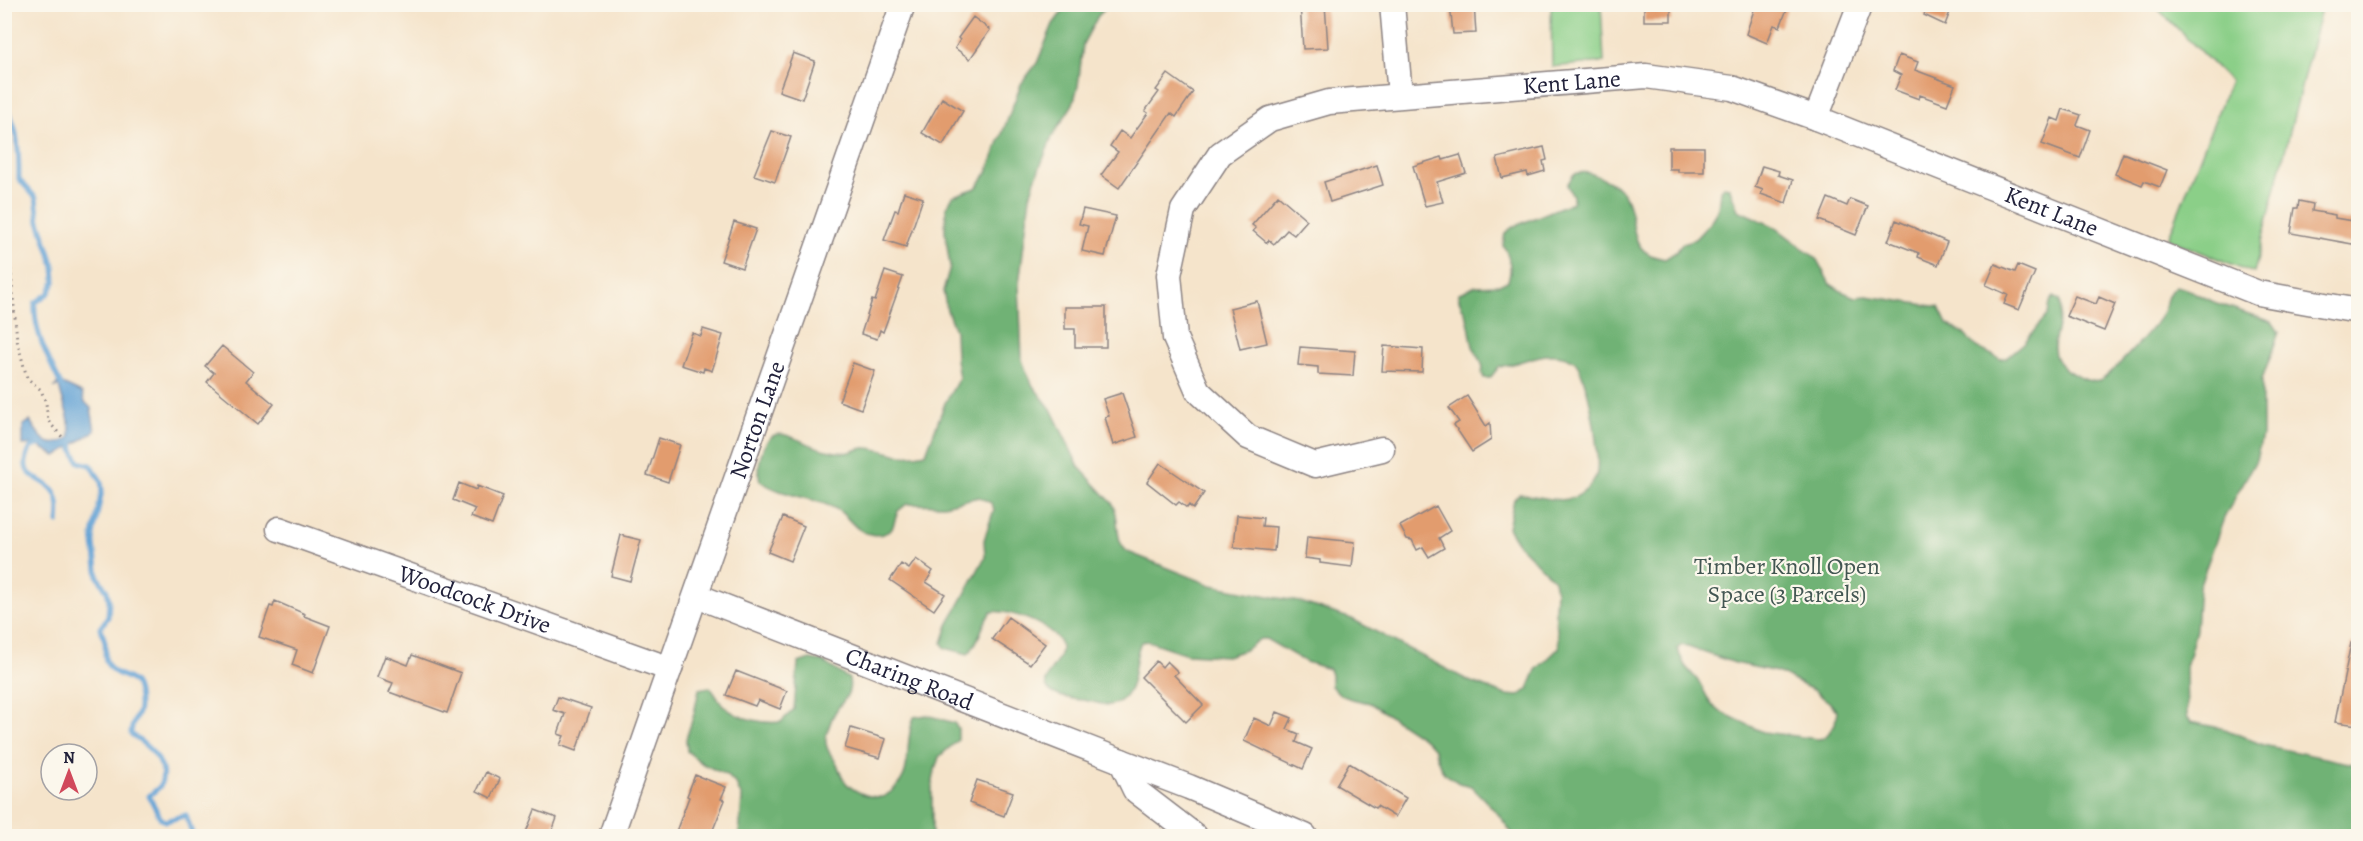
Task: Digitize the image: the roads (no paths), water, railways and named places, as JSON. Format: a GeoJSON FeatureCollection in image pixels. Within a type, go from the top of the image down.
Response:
{"type":"FeatureCollection","features":[{"type":"Feature","properties":{"kind":"street","name":"Norton Lane"},"geometry":{"type":"LineString","coordinates":[[611,837],[903,4]]}},
{"type":"Feature","properties":{"kind":"street"},"geometry":{"type":"LineString","coordinates":[[1392,4],[1400,95]]}},
{"type":"Feature","properties":{"kind":"street"},"geometry":{"type":"LineString","coordinates":[[1816,118],[1860,4]]}},
{"type":"Feature","properties":{"kind":"street","name":"Kent Lane"},"geometry":{"type":"LineString","coordinates":[[1382,449],[1315,465],[1248,437],[1198,391],[1175,338],[1168,275],[1184,210],[1220,154],[1270,119],[1329,102],[1646,76],[1732,88],[1816,118],[2258,293],[2358,311]]}},
{"type":"Feature","properties":{"kind":"street","name":"Woodcock Drive"},"geometry":{"type":"LineString","coordinates":[[279,529],[670,669]]}},
{"type":"Feature","properties":{"kind":"street","name":"Charing Road"},"geometry":{"type":"LineString","coordinates":[[697,596],[1189,787],[1305,837]]}},
{"type":"Feature","properties":{"kind":"street"},"geometry":{"type":"LineString","coordinates":[[1121,761],[1135,790],[1195,837]]}},
{"type":"Feature","properties":{"kind":"water"},"geometry":{"type":"Polygon","coordinates":[[[58,382],[82,393],[84,401],[91,408],[95,431],[56,456],[35,444],[23,445],[23,425],[30,421],[42,438],[51,443],[70,437],[68,417],[59,386],[55,387],[58,382]]]}},
{"type":"Feature","properties":{"kind":"waterway"},"geometry":{"type":"LineString","coordinates":[[4,107],[13,121],[15,130],[19,179],[36,198],[39,221],[54,266],[55,281],[49,293],[35,303],[35,314],[43,346],[62,387]]}},
{"type":"Feature","properties":{"kind":"waterway"},"geometry":{"type":"LineString","coordinates":[[72,440],[73,450],[79,462],[91,465],[101,481],[102,490],[93,536],[98,577],[107,591],[109,600],[108,617],[100,628],[105,642],[106,661],[116,673],[132,681],[136,686],[139,710],[131,734],[160,762],[163,778],[160,786],[149,796],[161,819],[166,821],[186,815],[193,836]]}},
{"type":"Feature","properties":{"kind":"waterway"},"geometry":{"type":"LineString","coordinates":[[41,444],[31,447],[27,457],[27,470],[53,490],[59,506],[58,522]]}},
{"type":"Feature","properties":{"kind":"park label","name":"Timber Knoll Open Space (3 Parcels)"},"geometry":{"type":"Point","coordinates":[1787,580]}}]}
